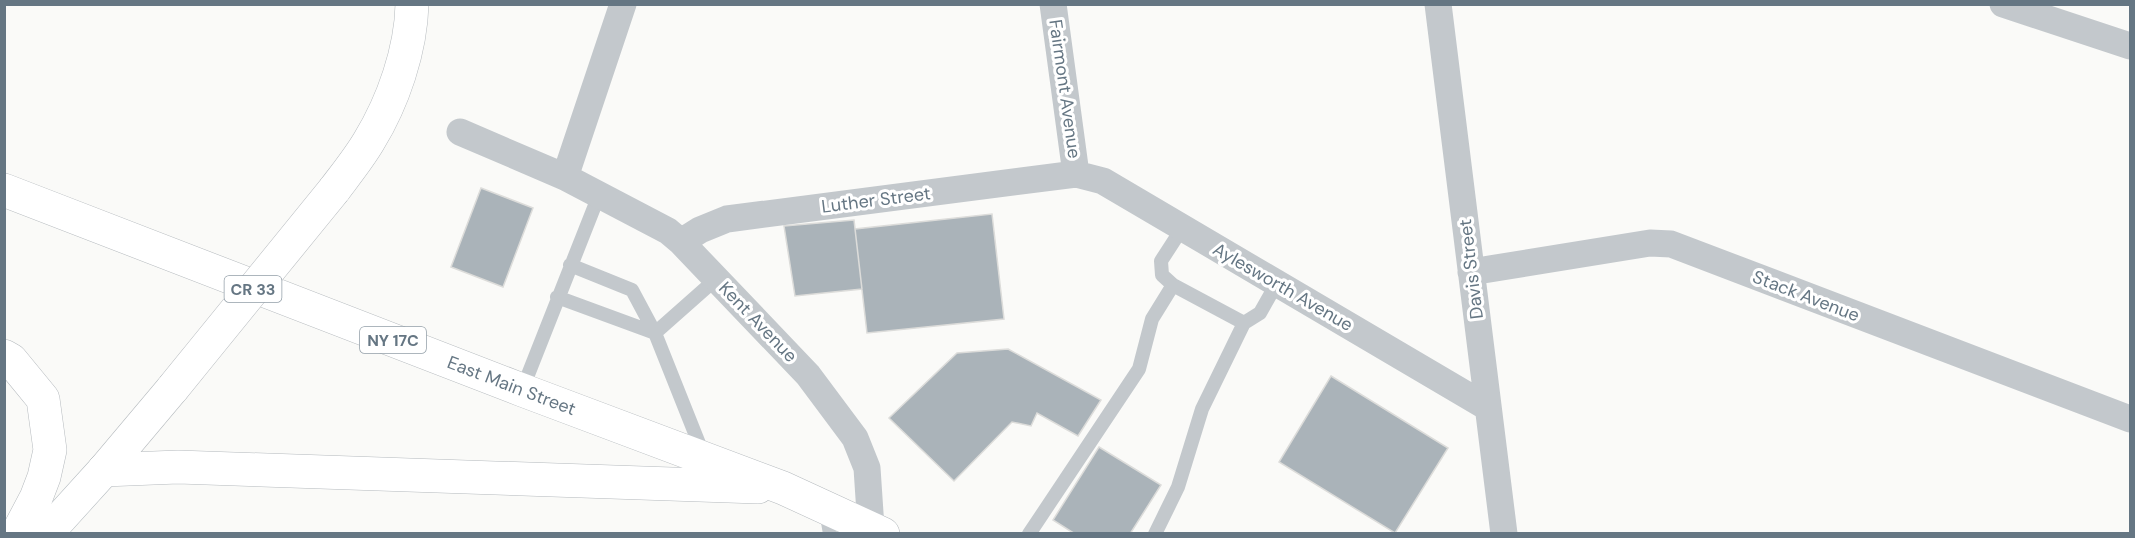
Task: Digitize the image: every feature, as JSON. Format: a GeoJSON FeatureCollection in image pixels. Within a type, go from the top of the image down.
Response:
{"type":"FeatureCollection","features":[{"type":"Feature","properties":{"kind":"main road","name":"CR 33"},"geometry":{"type":"LineString","coordinates":[[104,470],[334,190],[369,141],[383,115],[405,54],[412,4]]}},
{"type":"Feature","properties":{"kind":"main road","name":"East Main Street"},"geometry":{"type":"LineString","coordinates":[[4,190],[783,488],[828,521],[877,531]]}},
{"type":"Feature","properties":{"kind":"main road"},"geometry":{"type":"LineString","coordinates":[[4,356],[11,360],[43,399],[50,450],[35,528]]}},
{"type":"Feature","properties":{"kind":"main road"},"geometry":{"type":"LineString","coordinates":[[35,528],[104,470],[178,466],[783,488]]}},
{"type":"Feature","properties":{"kind":"street"},"geometry":{"type":"LineString","coordinates":[[565,177],[623,4]]}},
{"type":"Feature","properties":{"kind":"street","name":"Fairmont Avenue"},"geometry":{"type":"LineString","coordinates":[[1053,4],[1076,174]]}},
{"type":"Feature","properties":{"kind":"street","name":"Davis Street"},"geometry":{"type":"LineString","coordinates":[[1438,4],[1504,534]]}},
{"type":"Feature","properties":{"kind":"street"},"geometry":{"type":"LineString","coordinates":[[2003,4],[2130,46]]}},
{"type":"Feature","properties":{"kind":"street","name":"Kent Avenue"},"geometry":{"type":"LineString","coordinates":[[460,132],[565,177],[668,231],[681,242],[808,375],[855,438],[867,468],[877,531]]}},
{"type":"Feature","properties":{"kind":"street","name":"Aylesworth Avenue"},"geometry":{"type":"LineString","coordinates":[[1076,174],[1103,181],[1487,406]]}},
{"type":"Feature","properties":{"kind":"street","name":"Luther Street"},"geometry":{"type":"LineString","coordinates":[[681,242],[700,230],[727,219],[1076,174]]}},
{"type":"Feature","properties":{"kind":"street","name":"Stack Avenue"},"geometry":{"type":"LineString","coordinates":[[1471,272],[1650,243],[1671,244],[2130,419]]}},
{"type":"Feature","properties":{"kind":"lane"},"geometry":{"type":"LineString","coordinates":[[522,390],[599,195]]}},
{"type":"Feature","properties":{"kind":"lane"},"geometry":{"type":"LineString","coordinates":[[1182,227],[1161,261],[1162,275],[1173,285],[1244,323]]}},
{"type":"Feature","properties":{"kind":"lane"},"geometry":{"type":"LineString","coordinates":[[570,265],[632,290],[655,333],[705,458]]}},
{"type":"Feature","properties":{"kind":"lane"},"geometry":{"type":"LineString","coordinates":[[655,333],[716,279]]}},
{"type":"Feature","properties":{"kind":"lane"},"geometry":{"type":"LineString","coordinates":[[1155,534],[1178,487],[1202,409],[1244,323],[1260,313],[1278,284]]}},
{"type":"Feature","properties":{"kind":"lane"},"geometry":{"type":"LineString","coordinates":[[1029,534],[1139,369],[1152,319],[1173,285]]}},
{"type":"Feature","properties":{"kind":"lane"},"geometry":{"type":"LineString","coordinates":[[557,297],[655,333]]}},
{"type":"Feature","properties":{"kind":"building"},"geometry":{"type":"Polygon","coordinates":[[[481,188],[533,208],[503,287],[451,267],[481,188]]]}},
{"type":"Feature","properties":{"kind":"building"},"geometry":{"type":"Polygon","coordinates":[[[992,214],[1004,319],[867,333],[855,229],[992,214]]]}},
{"type":"Feature","properties":{"kind":"building"},"geometry":{"type":"Polygon","coordinates":[[[854,220],[862,289],[795,296],[784,226],[854,220]]]}},
{"type":"Feature","properties":{"kind":"building"},"geometry":{"type":"Polygon","coordinates":[[[1008,349],[1101,400],[1078,436],[1037,413],[1031,426],[1012,422],[954,481],[889,418],[957,353],[1008,349]]]}},
{"type":"Feature","properties":{"kind":"building"},"geometry":{"type":"Polygon","coordinates":[[[1331,376],[1448,448],[1395,533],[1279,462],[1331,376]]]}},
{"type":"Feature","properties":{"kind":"building"},"geometry":{"type":"Polygon","coordinates":[[[1099,447],[1161,485],[1130,534],[1075,534],[1053,520],[1099,447]]]}}]}
